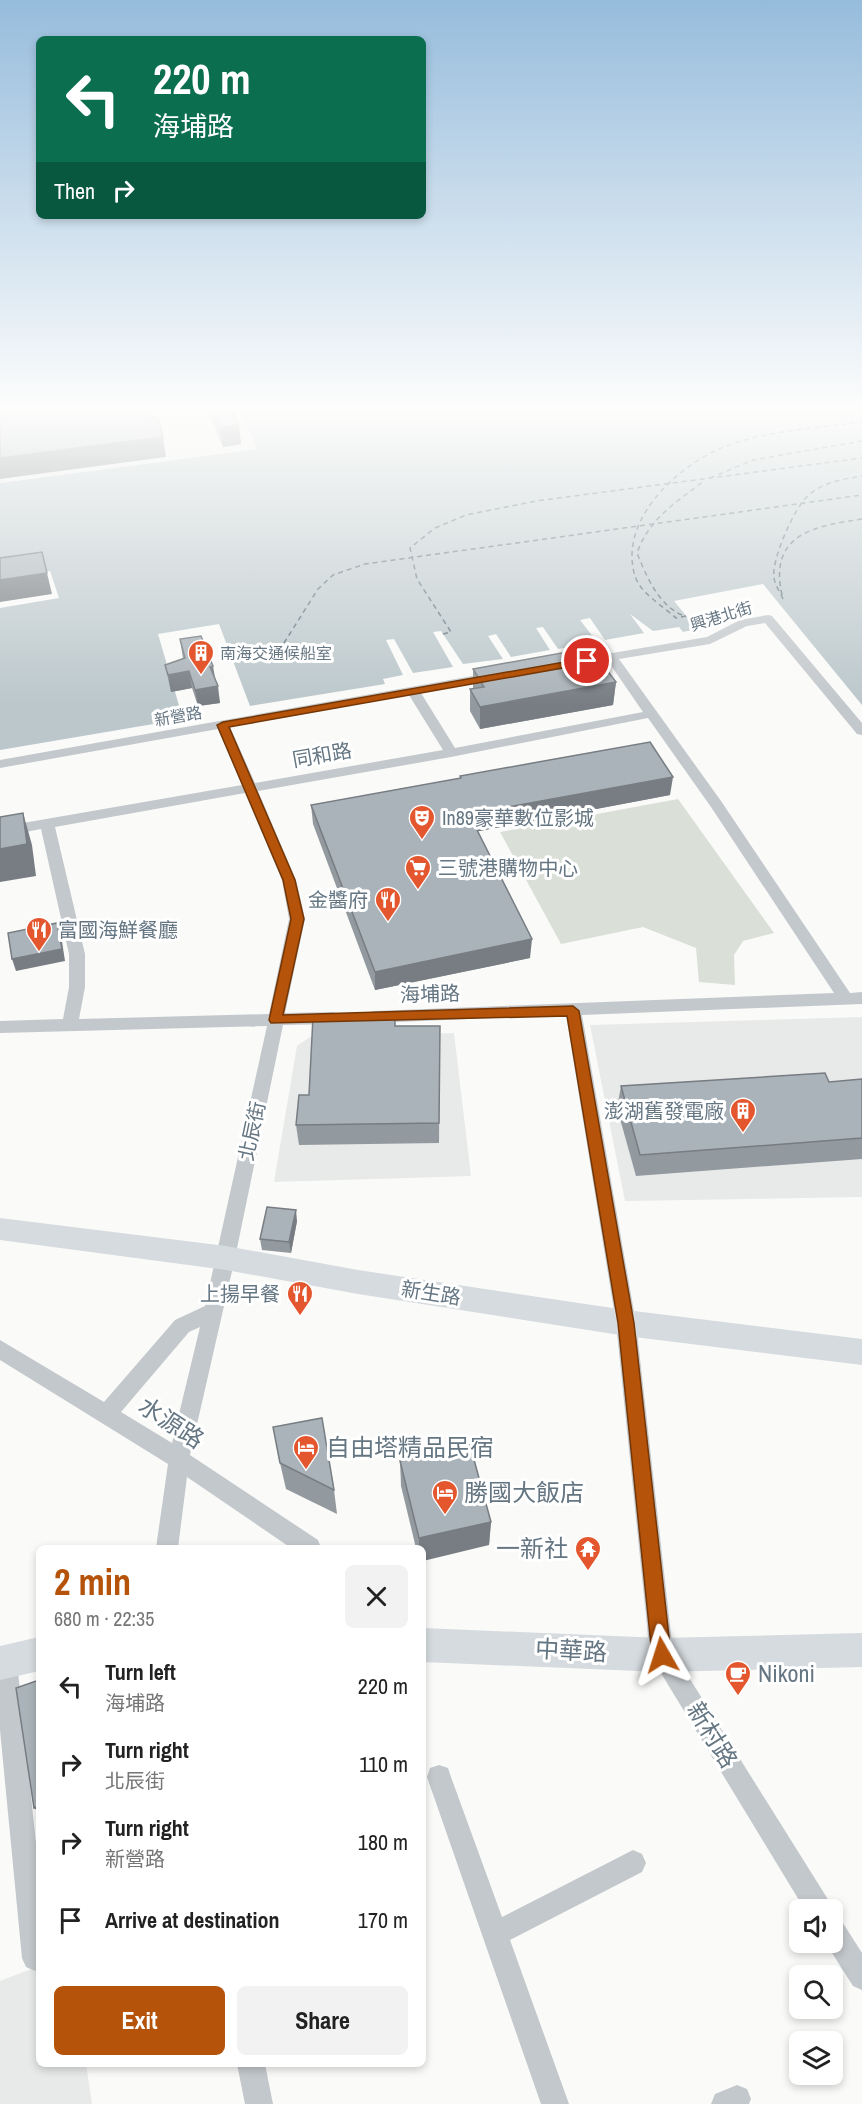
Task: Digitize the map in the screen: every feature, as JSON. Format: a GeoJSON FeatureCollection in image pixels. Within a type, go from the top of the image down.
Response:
{"type":"FeatureCollection","features":[{"type":"Feature","properties":{"kind":"main road","name":"新生路"},"geometry":{"type":"LineString","coordinates":[[0,1229],[226,1258],[358,1282],[626,1323],[862,1352]]}},
{"type":"Feature","properties":{"kind":"main road","name":"中華路"},"geometry":{"type":"LineString","coordinates":[[426,1645],[662,1655],[859,1653]]}},
{"type":"Feature","properties":{"kind":"main road"},"geometry":{"type":"LineString","coordinates":[[2,1662],[36,1655]]}},
{"type":"Feature","properties":{"kind":"street","name":"興港北街"},"geometry":{"type":"LineString","coordinates":[[610,656],[710,640],[744,623],[768,619],[862,731]]}},
{"type":"Feature","properties":{"kind":"street"},"geometry":{"type":"LineString","coordinates":[[555,666],[610,656],[855,999]]}},
{"type":"Feature","properties":{"kind":"street","name":"新營路"},"geometry":{"type":"LineString","coordinates":[[0,764],[513,673]]}},
{"type":"Feature","properties":{"kind":"street"},"geometry":{"type":"LineString","coordinates":[[413,691],[451,753]]}},
{"type":"Feature","properties":{"kind":"street","name":"同和路"},"geometry":{"type":"LineString","coordinates":[[0,832],[451,753],[651,714]]}},
{"type":"Feature","properties":{"kind":"street","name":"北辰街"},"geometry":{"type":"LineString","coordinates":[[167,1545],[179,1459],[226,1258],[297,919],[289,880],[223,725]]}},
{"type":"Feature","properties":{"kind":"street"},"geometry":{"type":"LineString","coordinates":[[46,824],[77,954],[77,987],[70,1025]]}},
{"type":"Feature","properties":{"kind":"street","name":"海埔路"},"geometry":{"type":"LineString","coordinates":[[0,1027],[573,1011],[855,999]]}},
{"type":"Feature","properties":{"kind":"street","name":"新村路"},"geometry":{"type":"LineString","coordinates":[[573,1011],[626,1323],[662,1655],[813,1899]]}},
{"type":"Feature","properties":{"kind":"street"},"geometry":{"type":"LineString","coordinates":[[107,1414],[182,1326],[213,1312]]}},
{"type":"Feature","properties":{"kind":"street","name":"水源路"},"geometry":{"type":"LineString","coordinates":[[0,1349],[179,1459],[306,1545]]}},
{"type":"Feature","properties":{"kind":"street"},"geometry":{"type":"LineString","coordinates":[[2,1662],[35,1958]]}},
{"type":"Feature","properties":{"kind":"street"},"geometry":{"type":"LineString","coordinates":[[439,1777],[555,2104]]}},
{"type":"Feature","properties":{"kind":"street"},"geometry":{"type":"LineString","coordinates":[[495,1934],[633,1863]]}},
{"type":"Feature","properties":{"kind":"street"},"geometry":{"type":"LineString","coordinates":[[843,1947],[862,1977]]}},
{"type":"Feature","properties":{"kind":"street"},"geometry":{"type":"LineString","coordinates":[[251,2067],[260,2104]]}},
{"type":"Feature","properties":{"kind":"shaded area"},"geometry":{"type":"Polygon","coordinates":[[[0,508],[862,508],[862,705],[763,584],[674,601],[697,629],[683,632],[679,627],[653,631],[630,614],[644,633],[605,640],[590,618],[580,620],[597,642],[558,649],[543,627],[536,628],[550,650],[511,657],[496,634],[488,636],[503,659],[463,664],[441,631],[433,632],[453,667],[413,673],[394,639],[386,640],[403,675],[383,679],[385,684],[250,706],[219,624],[158,634],[183,719],[0,750],[0,608],[59,598],[50,571],[0,577],[0,508]]]}},
{"type":"Feature","properties":{"kind":"shaded area"},"geometry":{"type":"Polygon","coordinates":[[[678,799],[774,933],[743,941],[734,955],[735,985],[699,982],[696,948],[643,927],[561,944],[500,832],[678,799]]]}},
{"type":"Feature","properties":{"kind":"shaded area","name":"澎湖舊發電廠"},"geometry":{"type":"Polygon","coordinates":[[[862,1017],[862,1197],[625,1201],[590,1025],[862,1017]]]}},
{"type":"Feature","properties":{"kind":"shaded area"},"geometry":{"type":"Polygon","coordinates":[[[454,1033],[471,1176],[274,1182],[297,1046],[310,1037],[454,1033]]]}},
{"type":"Feature","properties":{"kind":"shaded area"},"geometry":{"type":"Polygon","coordinates":[[[36,1967],[36,2067],[86,2067],[92,2104],[0,2104],[0,1981],[36,1967]]]}},
{"type":"Feature","properties":{"kind":"building"},"geometry":{"type":"Polygon","coordinates":[[[42,552],[47,573],[0,580],[0,558],[42,552]]]}},
{"type":"Feature","properties":{"kind":"building"},"geometry":{"type":"Polygon","coordinates":[[[201,636],[218,686],[195,690],[189,671],[168,675],[165,665],[185,658],[180,639],[201,636]]]}},
{"type":"Feature","properties":{"kind":"building"},"geometry":{"type":"Polygon","coordinates":[[[578,650],[591,668],[604,666],[616,682],[480,707],[470,689],[484,687],[473,669],[578,650]]]}},
{"type":"Feature","properties":{"kind":"building","name":"三號港購物中心"},"geometry":{"type":"Polygon","coordinates":[[[650,742],[673,777],[469,814],[532,939],[375,972],[311,805],[650,742]]]}},
{"type":"Feature","properties":{"kind":"building"},"geometry":{"type":"Polygon","coordinates":[[[23,813],[27,844],[0,849],[0,817],[23,813]]]}},
{"type":"Feature","properties":{"kind":"building"},"geometry":{"type":"Polygon","coordinates":[[[57,923],[62,949],[12,959],[8,933],[57,923]]]}},
{"type":"Feature","properties":{"kind":"building"},"geometry":{"type":"Polygon","coordinates":[[[395,1016],[395,1026],[440,1026],[439,1123],[296,1125],[299,1095],[309,1095],[313,1017],[395,1016]]]}},
{"type":"Feature","properties":{"kind":"building","name":"澎湖舊發電廠"},"geometry":{"type":"Polygon","coordinates":[[[825,1073],[829,1082],[862,1079],[862,1138],[640,1155],[621,1086],[825,1073]]]}},
{"type":"Feature","properties":{"kind":"building"},"geometry":{"type":"Polygon","coordinates":[[[267,1207],[296,1210],[289,1242],[260,1239],[267,1207]]]}},
{"type":"Feature","properties":{"kind":"building"},"geometry":{"type":"Polygon","coordinates":[[[322,1418],[334,1490],[280,1463],[273,1427],[322,1418]]]}},
{"type":"Feature","properties":{"kind":"building","name":"勝國大飯店"},"geometry":{"type":"Polygon","coordinates":[[[470,1445],[491,1522],[419,1538],[400,1461],[470,1445]]]}},
{"type":"Feature","properties":{"kind":"building"},"geometry":{"type":"Polygon","coordinates":[[[36,1681],[36,1807],[34,1808],[16,1688],[36,1681]]]}},
{"type":"Feature","properties":{"kind":"ferry route"},"geometry":{"type":"LineString","coordinates":[[412,557],[410,548],[435,528],[466,515],[500,508]]}},
{"type":"Feature","properties":{"kind":"ferry route"},"geometry":{"type":"LineString","coordinates":[[639,526],[648,508]]}},
{"type":"Feature","properties":{"kind":"ferry route"},"geometry":{"type":"LineString","coordinates":[[654,524],[669,508]]}},
{"type":"Feature","properties":{"kind":"ferry route"},"geometry":{"type":"LineString","coordinates":[[654,524],[767,508]]}},
{"type":"Feature","properties":{"kind":"ferry route"},"geometry":{"type":"LineString","coordinates":[[783,599],[775,581],[774,570],[785,533],[799,508]]}},
{"type":"Feature","properties":{"kind":"ferry route"},"geometry":{"type":"LineString","coordinates":[[782,595],[780,574],[782,558],[789,546],[800,536],[813,530],[862,519]]}},
{"type":"Feature","properties":{"kind":"ferry route"},"geometry":{"type":"LineString","coordinates":[[639,526],[654,524]]}},
{"type":"Feature","properties":{"kind":"ferry route"},"geometry":{"type":"LineString","coordinates":[[654,524],[642,540],[637,553],[649,580],[660,597],[682,615]]}},
{"type":"Feature","properties":{"kind":"ferry route"},"geometry":{"type":"LineString","coordinates":[[412,557],[639,526]]}},
{"type":"Feature","properties":{"kind":"ferry route"},"geometry":{"type":"LineString","coordinates":[[639,526],[632,554],[638,582],[647,594],[676,618],[686,616]]}},
{"type":"Feature","properties":{"kind":"ferry route"},"geometry":{"type":"LineString","coordinates":[[233,659],[276,649],[284,643],[318,589],[333,575],[365,564],[412,557]]}},
{"type":"Feature","properties":{"kind":"ferry route"},"geometry":{"type":"LineString","coordinates":[[412,557],[417,579],[451,632],[443,634]]}},
{"type":"Feature","properties":{"kind":"place","name":"南海交通候船室"},"geometry":{"type":"Point","coordinates":[201,676]}},
{"type":"Feature","properties":{"kind":"place","name":"In89豪華數位影城"},"geometry":{"type":"Point","coordinates":[422,841]}},
{"type":"Feature","properties":{"kind":"place","name":"三號港購物中心"},"geometry":{"type":"Point","coordinates":[418,891]}},
{"type":"Feature","properties":{"kind":"place","name":"金醬府"},"geometry":{"type":"Point","coordinates":[388,923]}},
{"type":"Feature","properties":{"kind":"place","name":"富國海鮮餐廳"},"geometry":{"type":"Point","coordinates":[39,953]}},
{"type":"Feature","properties":{"kind":"place","name":"澎湖舊發電廠"},"geometry":{"type":"Point","coordinates":[743,1134]}},
{"type":"Feature","properties":{"kind":"place","name":"上揚早餐"},"geometry":{"type":"Point","coordinates":[300,1317]}},
{"type":"Feature","properties":{"kind":"place","name":"自由塔精品民宿"},"geometry":{"type":"Point","coordinates":[306,1471]}},
{"type":"Feature","properties":{"kind":"place","name":"勝國大飯店"},"geometry":{"type":"Point","coordinates":[445,1516]}},
{"type":"Feature","properties":{"kind":"place","name":"一新社"},"geometry":{"type":"Point","coordinates":[588,1572]}},
{"type":"Feature","properties":{"kind":"place","name":"Nikoni"},"geometry":{"type":"Point","coordinates":[738,1697]}},
{"type":"Feature","properties":{"kind":"route"},"geometry":{"type":"LineString","coordinates":[[587,661],[223,725],[289,880],[297,919],[275,1020],[573,1011],[626,1323],[662,1655]]}}]}
